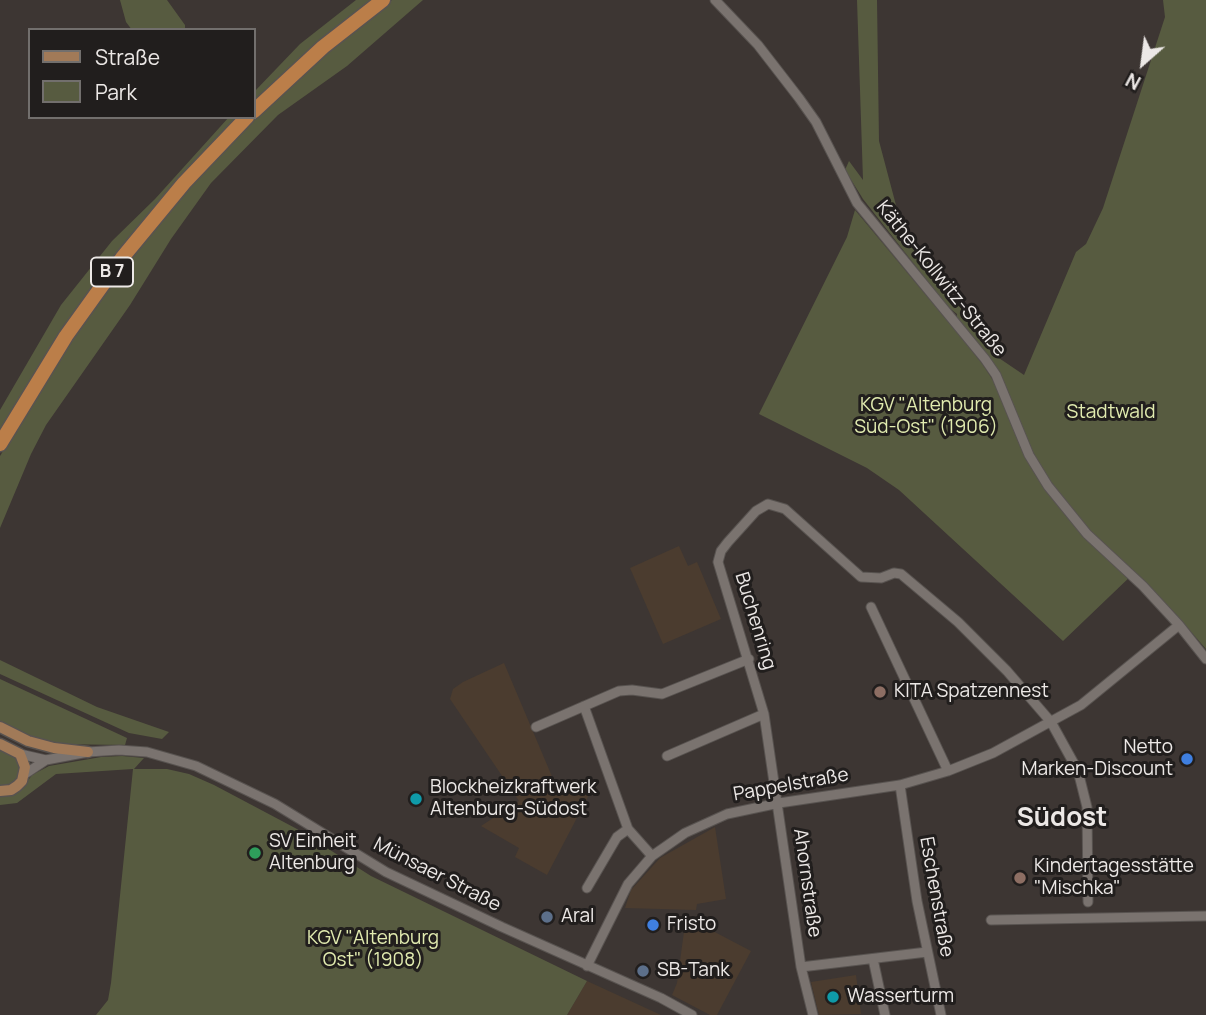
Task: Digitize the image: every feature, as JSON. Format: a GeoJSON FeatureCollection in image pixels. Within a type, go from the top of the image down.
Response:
{"type":"FeatureCollection","features":[{"type":"Feature","properties":{"kind":"highway"},"geometry":{"type":"LineString","coordinates":[[256,109],[323,47],[383,0]]}},
{"type":"Feature","properties":{"kind":"highway","name":"B 7"},"geometry":{"type":"LineString","coordinates":[[0,444],[66,336],[122,258],[184,183],[245,119]]}},
{"type":"Feature","properties":{"kind":"main road"},"geometry":{"type":"LineString","coordinates":[[0,727],[17,737],[42,745],[88,752]]}},
{"type":"Feature","properties":{"kind":"main road"},"geometry":{"type":"LineString","coordinates":[[0,790],[10,790],[17,786],[24,775],[24,761],[20,754],[1,745]]}},
{"type":"Feature","properties":{"kind":"street","name":"Käthe-Kollwitz-Straße"},"geometry":{"type":"LineString","coordinates":[[715,0],[758,46],[816,122],[857,203],[991,367],[1012,410],[1029,455],[1048,486],[1087,534],[1143,586],[1206,659]]}},
{"type":"Feature","properties":{"kind":"street","name":"Buchenring"},"geometry":{"type":"LineString","coordinates":[[779,803],[764,714],[718,562],[721,551],[728,542],[756,511],[768,504],[785,509],[861,577],[869,579],[901,574],[958,622],[1007,671],[1051,722]]}},
{"type":"Feature","properties":{"kind":"street"},"geometry":{"type":"LineString","coordinates":[[872,607],[948,771]]}},
{"type":"Feature","properties":{"kind":"street","name":"Pappelstraße"},"geometry":{"type":"LineString","coordinates":[[587,966],[628,884],[652,856],[685,833],[727,814],[779,803],[900,785],[948,771],[993,752],[1081,705],[1179,625]]}},
{"type":"Feature","properties":{"kind":"street"},"geometry":{"type":"LineString","coordinates":[[537,727],[619,691],[662,694],[749,659]]}},
{"type":"Feature","properties":{"kind":"street"},"geometry":{"type":"LineString","coordinates":[[584,706],[628,829],[652,856]]}},
{"type":"Feature","properties":{"kind":"street"},"geometry":{"type":"LineString","coordinates":[[667,756],[764,714]]}},
{"type":"Feature","properties":{"kind":"street"},"geometry":{"type":"LineString","coordinates":[[1051,722],[1079,771],[1087,807],[1088,902]]}},
{"type":"Feature","properties":{"kind":"street","name":"Münsaer Straße"},"geometry":{"type":"LineString","coordinates":[[24,775],[46,760],[88,752],[147,752],[179,760],[219,776],[275,804],[386,872],[661,998],[692,1015]]}},
{"type":"Feature","properties":{"kind":"street","name":"Münsaer Straße"},"geometry":{"type":"LineString","coordinates":[[20,754],[46,760]]}},
{"type":"Feature","properties":{"kind":"street","name":"Eschenstraße"},"geometry":{"type":"LineString","coordinates":[[900,785],[927,952],[942,1015]]}},
{"type":"Feature","properties":{"kind":"street","name":"Ahornstraße"},"geometry":{"type":"LineString","coordinates":[[779,803],[802,967],[813,1015]]}},
{"type":"Feature","properties":{"kind":"street"},"geometry":{"type":"LineString","coordinates":[[587,888],[617,837],[628,829]]}},
{"type":"Feature","properties":{"kind":"street"},"geometry":{"type":"LineString","coordinates":[[991,920],[1206,916]]}},
{"type":"Feature","properties":{"kind":"street","name":"Ahornstraße"},"geometry":{"type":"LineString","coordinates":[[802,967],[927,952]]}},
{"type":"Feature","properties":{"kind":"street"},"geometry":{"type":"LineString","coordinates":[[873,959],[885,1015]]}},
{"type":"Feature","properties":{"kind":"shaded area"},"geometry":{"type":"Polygon","coordinates":[[[679,546],[688,566],[697,562],[721,619],[663,644],[630,568],[679,546]]]}},
{"type":"Feature","properties":{"kind":"shaded area"},"geometry":{"type":"Polygon","coordinates":[[[504,663],[556,786],[568,781],[590,793],[547,875],[515,857],[519,848],[481,826],[519,801],[450,699],[453,689],[463,682],[504,663]]]}},
{"type":"Feature","properties":{"kind":"shaded area"},"geometry":{"type":"Polygon","coordinates":[[[715,827],[726,899],[697,904],[696,910],[625,908],[631,890],[660,858],[715,827]]]}},
{"type":"Feature","properties":{"kind":"shaded area"},"geometry":{"type":"Polygon","coordinates":[[[686,917],[751,951],[717,1015],[710,1015],[672,995],[677,983],[686,917]]]}},
{"type":"Feature","properties":{"kind":"shaded area"},"geometry":{"type":"Polygon","coordinates":[[[856,975],[861,1014],[819,1015],[811,982],[856,975]]]}},
{"type":"Feature","properties":{"kind":"shaded area"},"geometry":{"type":"Polygon","coordinates":[[[587,981],[661,1015],[567,1015],[587,981]]]}},
{"type":"Feature","properties":{"kind":"green space"},"geometry":{"type":"Polygon","coordinates":[[[120,0],[167,0],[185,28],[130,28],[126,22],[120,0]]]}},
{"type":"Feature","properties":{"kind":"green space"},"geometry":{"type":"Polygon","coordinates":[[[356,0],[374,0],[256,101],[256,90],[300,44],[356,0]]]}},
{"type":"Feature","properties":{"kind":"green space"},"geometry":{"type":"Polygon","coordinates":[[[392,0],[423,0],[347,66],[278,115],[211,183],[46,425],[0,528],[0,456],[71,340],[126,262],[188,187],[256,117],[326,52],[392,0]]]}},
{"type":"Feature","properties":{"kind":"green space"},"geometry":{"type":"Polygon","coordinates":[[[857,0],[877,0],[879,141],[897,209],[922,253],[993,354],[1024,375],[1076,252],[1086,244],[1103,208],[1165,17],[1163,0],[1206,0],[1206,649],[1171,609],[1134,573],[1063,641],[899,490],[867,468],[759,414],[847,237],[855,210],[961,337],[1005,399],[1012,402],[1000,377],[957,320],[957,314],[947,306],[863,199],[845,170],[849,161],[863,180],[857,0]]]}},
{"type":"Feature","properties":{"kind":"green space"},"geometry":{"type":"Polygon","coordinates":[[[227,119],[237,119],[212,144],[0,432],[0,410],[61,305],[112,241],[155,199],[227,119]]]}},
{"type":"Feature","properties":{"kind":"green space"},"geometry":{"type":"Polygon","coordinates":[[[0,660],[97,707],[169,732],[162,739],[129,733],[0,674],[0,660]]]}},
{"type":"Feature","properties":{"kind":"green space"},"geometry":{"type":"Polygon","coordinates":[[[0,679],[127,738],[125,745],[54,744],[38,741],[0,722],[0,679]]]}},
{"type":"Feature","properties":{"kind":"green space"},"geometry":{"type":"Polygon","coordinates":[[[0,750],[12,752],[20,763],[20,776],[11,785],[0,787],[0,750]]]}},
{"type":"Feature","properties":{"kind":"green space","name":"KGV \"Altenburg Ost\" (1908)"},"geometry":{"type":"Polygon","coordinates":[[[122,756],[144,758],[134,769],[167,769],[189,774],[214,785],[297,829],[371,876],[587,981],[567,1015],[96,1015],[108,1000],[111,983],[133,769],[56,774],[17,803],[0,805],[0,796],[21,790],[32,775],[49,766],[122,756]]]}},
{"type":"Feature","properties":{"kind":"place","name":"KITA Spatzennest"},"geometry":{"type":"Point","coordinates":[880,692]}},
{"type":"Feature","properties":{"kind":"place","name":"Netto Marken-Discount"},"geometry":{"type":"Point","coordinates":[1187,759]}},
{"type":"Feature","properties":{"kind":"place","name":"Blockheizkraftwerk Altenburg-Südost"},"geometry":{"type":"Point","coordinates":[416,799]}},
{"type":"Feature","properties":{"kind":"place","name":"SV Einheit Altenburg"},"geometry":{"type":"Point","coordinates":[255,853]}},
{"type":"Feature","properties":{"kind":"place","name":"Kindertagesstätte \"Mischka\""},"geometry":{"type":"Point","coordinates":[1020,878]}},
{"type":"Feature","properties":{"kind":"place","name":"Aral"},"geometry":{"type":"Point","coordinates":[547,917]}},
{"type":"Feature","properties":{"kind":"place","name":"Fristo"},"geometry":{"type":"Point","coordinates":[653,925]}},
{"type":"Feature","properties":{"kind":"place","name":"SB-Tank"},"geometry":{"type":"Point","coordinates":[643,971]}},
{"type":"Feature","properties":{"kind":"place","name":"Wasserturm"},"geometry":{"type":"Point","coordinates":[833,997]}},
{"type":"Feature","properties":{"kind":"district","name":"Südost"},"geometry":{"type":"Point","coordinates":[1062,819]}},
{"type":"Feature","properties":{"kind":"park label","name":"Stadtwald"},"geometry":{"type":"Point","coordinates":[1111,413]}},
{"type":"Feature","properties":{"kind":"park label","name":"KGV \"Altenburg Süd-Ost\" (1906)"},"geometry":{"type":"Point","coordinates":[926,417]}}]}
